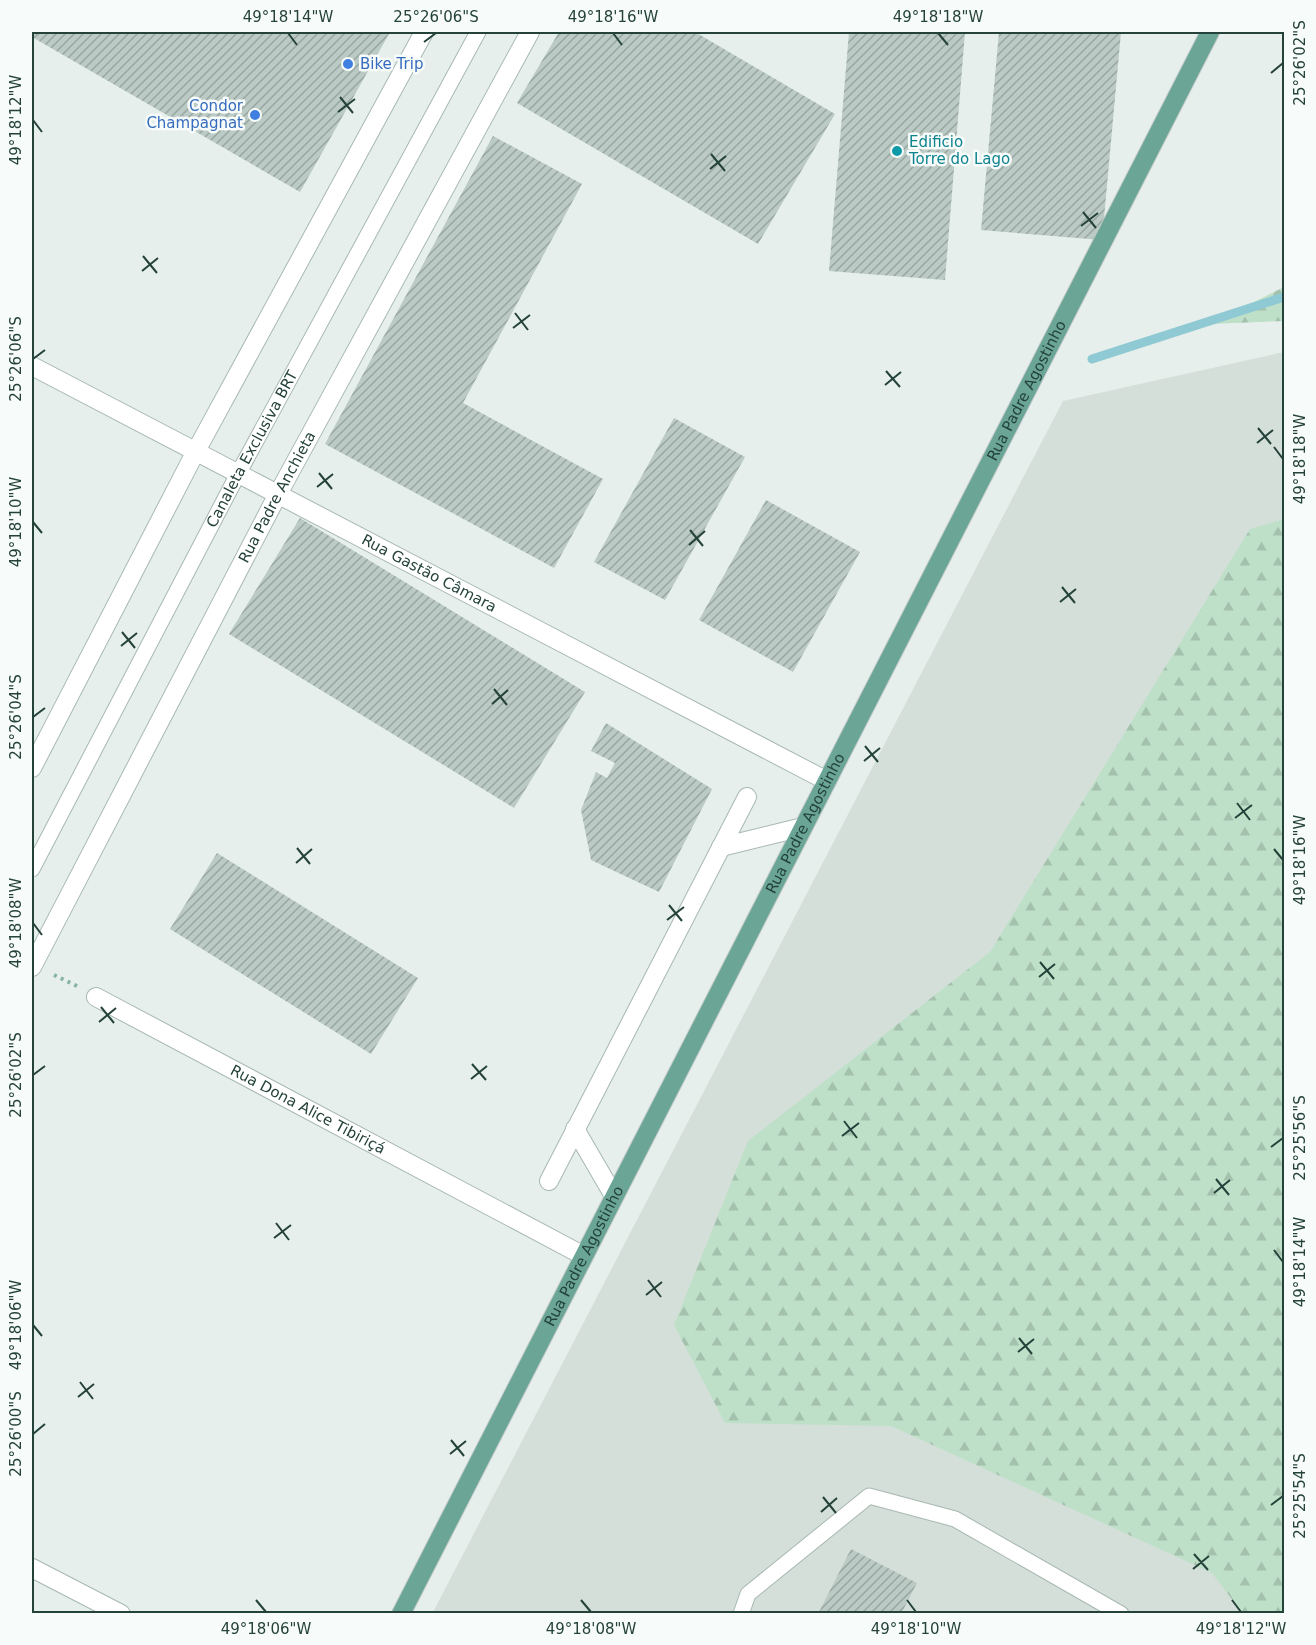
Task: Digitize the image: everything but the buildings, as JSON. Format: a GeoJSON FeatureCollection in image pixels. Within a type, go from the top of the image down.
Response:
{"type":"FeatureCollection","features":[{"type":"Feature","properties":{"kind":"main road","name":"Rua Padre Agostinho"},"geometry":{"type":"LineString","coordinates":[[400,1614],[1209,32]]}},
{"type":"Feature","properties":{"kind":"street"},"geometry":{"type":"LineString","coordinates":[[32,768],[196,452],[424,32]]}},
{"type":"Feature","properties":{"kind":"street","name":"Rua Padre Anchieta"},"geometry":{"type":"LineString","coordinates":[[32,965],[278,494],[530,32]]}},
{"type":"Feature","properties":{"kind":"street","name":"Rua Gastão Câmara"},"geometry":{"type":"LineString","coordinates":[[32,366],[827,781]]}},
{"type":"Feature","properties":{"kind":"street"},"geometry":{"type":"LineString","coordinates":[[549,1181],[747,797]]}},
{"type":"Feature","properties":{"kind":"street"},"geometry":{"type":"LineString","coordinates":[[721,847],[803,827]]}},
{"type":"Feature","properties":{"kind":"street","name":"Rua Dona Alice Tibiriçá"},"geometry":{"type":"LineString","coordinates":[[96,997],[584,1256]]}},
{"type":"Feature","properties":{"kind":"street"},"geometry":{"type":"LineString","coordinates":[[575,1129],[614,1196]]}},
{"type":"Feature","properties":{"kind":"street"},"geometry":{"type":"LineString","coordinates":[[32,1568],[121,1614]]}},
{"type":"Feature","properties":{"kind":"lane","name":"Canaleta Exclusiva BRT"},"geometry":{"type":"LineString","coordinates":[[32,869],[238,474],[478,32]]}},
{"type":"Feature","properties":{"kind":"lane"},"geometry":{"type":"LineString","coordinates":[[741,1614],[748,1594],[869,1496],[955,1519],[1121,1614]]}},
{"type":"Feature","properties":{"kind":"path"},"geometry":{"type":"LineString","coordinates":[[32,965],[96,997]]}},
{"type":"Feature","properties":{"kind":"shaded area"},"geometry":{"type":"Polygon","coordinates":[[[1284,352],[1284,1613],[432,1614],[1063,401],[1284,352]]]}},
{"type":"Feature","properties":{"kind":"green space"},"geometry":{"type":"Polygon","coordinates":[[[1284,287],[1284,321],[1210,324],[1284,287]]]}},
{"type":"Feature","properties":{"kind":"green space"},"geometry":{"type":"Polygon","coordinates":[[[1284,519],[1284,1613],[1243,1614],[1212,1573],[891,1426],[725,1423],[674,1325],[748,1141],[990,952],[1250,529],[1284,519]]]}},
{"type":"Feature","properties":{"kind":"waterway"},"geometry":{"type":"LineString","coordinates":[[1092,359],[1284,297]]}},
{"type":"Feature","properties":{"kind":"place","name":"Bike Trip"},"geometry":{"type":"Point","coordinates":[348,64]}},
{"type":"Feature","properties":{"kind":"place","name":"Condor Champagnat"},"geometry":{"type":"Point","coordinates":[255,115]}},
{"type":"Feature","properties":{"kind":"place","name":"Edificio Torre do Lago"},"geometry":{"type":"Point","coordinates":[897,151]}}]}
